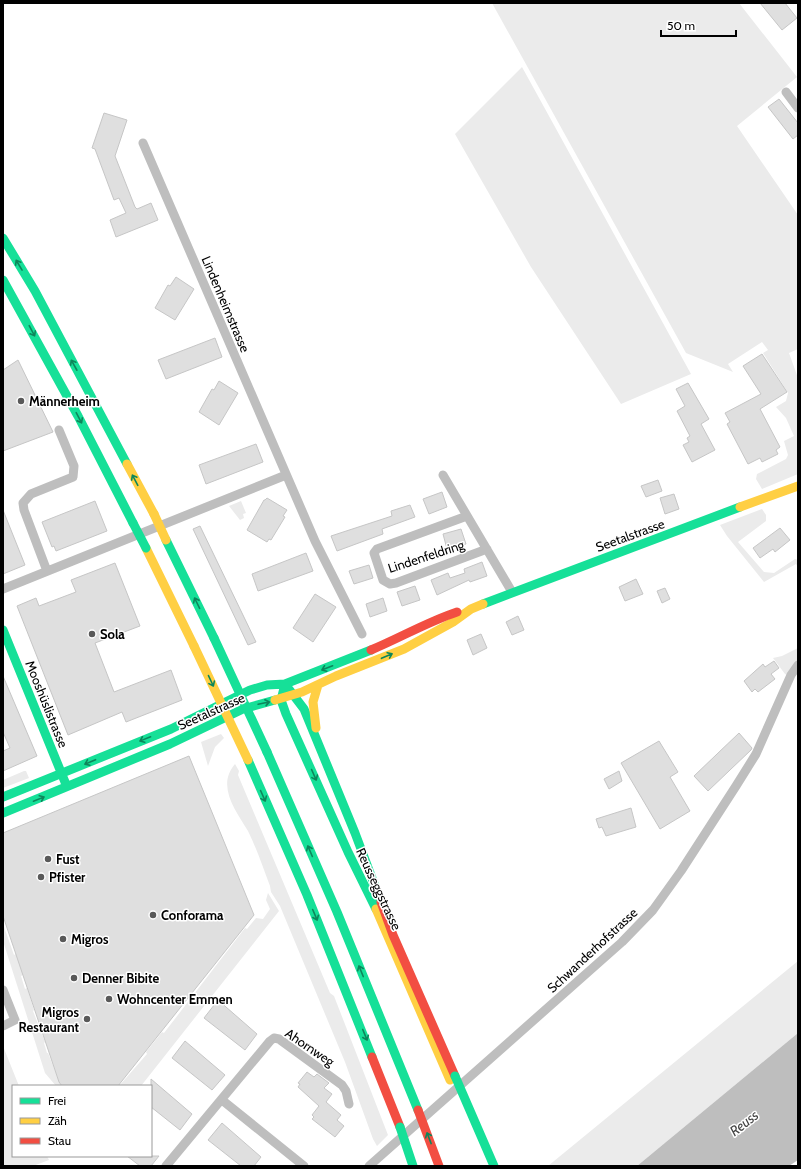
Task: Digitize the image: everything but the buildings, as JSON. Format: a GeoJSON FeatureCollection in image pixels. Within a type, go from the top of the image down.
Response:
{"type":"FeatureCollection","features":[{"type":"Feature","properties":{"kind":"main road"},"geometry":{"type":"LineString","coordinates":[[3,238],[35,291],[154,514],[214,638],[267,752],[334,905],[440,1166]]}},
{"type":"Feature","properties":{"kind":"main road"},"geometry":{"type":"LineString","coordinates":[[3,280],[47,359],[146,548],[248,760],[324,936],[400,1127],[413,1166]]}},
{"type":"Feature","properties":{"kind":"main road","name":"Seetalstrasse"},"geometry":{"type":"LineString","coordinates":[[3,797],[171,729],[250,690],[267,685],[285,684],[363,654],[450,614],[471,609],[512,592],[798,486]]}},
{"type":"Feature","properties":{"kind":"main road","name":"Seetalstrasse"},"geometry":{"type":"LineString","coordinates":[[3,813],[170,744],[242,709],[281,700],[295,695],[404,649],[453,622],[471,609]]}},
{"type":"Feature","properties":{"kind":"main road","name":"Mooshüslistrasse"},"geometry":{"type":"LineString","coordinates":[[3,630],[67,787]]}},
{"type":"Feature","properties":{"kind":"main road"},"geometry":{"type":"LineString","coordinates":[[281,700],[285,684]]}},
{"type":"Feature","properties":{"kind":"main road","name":"Reusseggstrasse"},"geometry":{"type":"LineString","coordinates":[[285,684],[295,695],[304,709],[355,833],[393,935],[453,1078],[486,1166]]}},
{"type":"Feature","properties":{"kind":"main road","name":"Reusseggstrasse"},"geometry":{"type":"LineString","coordinates":[[317,741],[313,702],[318,685]]}},
{"type":"Feature","properties":{"kind":"main road","name":"Reusseggstrasse"},"geometry":{"type":"LineString","coordinates":[[281,700],[494,1166]]}},
{"type":"Feature","properties":{"kind":"street"},"geometry":{"type":"LineString","coordinates":[[786,92],[798,108]]}},
{"type":"Feature","properties":{"kind":"street","name":"Lindenheimstrasse"},"geometry":{"type":"LineString","coordinates":[[143,143],[286,475],[316,541],[362,634]]}},
{"type":"Feature","properties":{"kind":"street"},"geometry":{"type":"LineString","coordinates":[[47,571],[24,510],[23,503],[31,494],[73,477],[74,466],[59,430]]}},
{"type":"Feature","properties":{"kind":"street"},"geometry":{"type":"LineString","coordinates":[[3,589],[286,475]]}},
{"type":"Feature","properties":{"kind":"street","name":"Lindenfeldring"},"geometry":{"type":"LineString","coordinates":[[443,475],[512,592]]}},
{"type":"Feature","properties":{"kind":"street","name":"Lindenfeldring"},"geometry":{"type":"LineString","coordinates":[[467,516],[377,549],[374,553],[374,558],[383,580],[390,584],[396,583],[487,549]]}},
{"type":"Feature","properties":{"kind":"street","name":"Schwanderhofstrasse"},"geometry":{"type":"LineString","coordinates":[[369,1166],[622,942],[653,910],[681,870],[756,754],[787,682],[798,665]]}},
{"type":"Feature","properties":{"kind":"street"},"geometry":{"type":"LineString","coordinates":[[3,990],[15,1020],[3,1026]]}},
{"type":"Feature","properties":{"kind":"street","name":"Ahornweg"},"geometry":{"type":"LineString","coordinates":[[166,1166],[274,1038],[279,1039],[342,1085],[346,1091],[349,1104]]}},
{"type":"Feature","properties":{"kind":"street"},"geometry":{"type":"LineString","coordinates":[[222,1100],[304,1166]]}},
{"type":"Feature","properties":{"kind":"shaded area"},"geometry":{"type":"Polygon","coordinates":[[[492,3],[739,3],[797,77],[737,126],[798,215],[798,349],[789,353],[798,378],[798,474],[762,489],[756,479],[757,474],[786,459],[788,455],[784,441],[794,436],[786,418],[776,407],[786,401],[788,393],[763,353],[768,350],[762,342],[728,364],[733,372],[686,353],[492,3]]]}},
{"type":"Feature","properties":{"kind":"shaded area"},"geometry":{"type":"Polygon","coordinates":[[[522,67],[691,374],[621,404],[531,267],[455,134],[522,67]]]}},
{"type":"Feature","properties":{"kind":"shaded area"},"geometry":{"type":"Polygon","coordinates":[[[241,501],[246,513],[243,514],[244,518],[240,520],[229,506],[241,501]]]}},
{"type":"Feature","properties":{"kind":"shaded area"},"geometry":{"type":"Polygon","coordinates":[[[762,509],[766,515],[766,521],[738,542],[764,572],[774,573],[795,559],[798,560],[798,567],[796,564],[764,582],[720,525],[762,509]]]}},
{"type":"Feature","properties":{"kind":"shaded area"},"geometry":{"type":"Polygon","coordinates":[[[798,648],[798,659],[787,675],[773,658],[782,656],[798,648]]]}},
{"type":"Feature","properties":{"kind":"shaded area"},"geometry":{"type":"Polygon","coordinates":[[[221,734],[224,738],[215,747],[208,766],[201,742],[221,734]]]}},
{"type":"Feature","properties":{"kind":"shaded area"},"geometry":{"type":"Polygon","coordinates":[[[235,764],[239,771],[238,775],[330,993],[334,996],[388,1135],[377,1146],[373,1139],[345,1062],[280,906],[271,892],[248,831],[230,798],[227,781],[235,764]]]}},
{"type":"Feature","properties":{"kind":"shaded area"},"geometry":{"type":"Polygon","coordinates":[[[26,771],[29,778],[3,788],[3,780],[26,771]]]}},
{"type":"Feature","properties":{"kind":"shaded area"},"geometry":{"type":"Polygon","coordinates":[[[268,893],[279,911],[142,1085],[120,1085],[147,1054],[146,1052],[162,1032],[164,1033],[245,928],[247,929],[256,918],[263,919],[270,909],[266,900],[268,893]]]}},
{"type":"Feature","properties":{"kind":"shaded area"},"geometry":{"type":"Polygon","coordinates":[[[3,924],[14,955],[16,954],[23,975],[21,976],[25,989],[27,988],[34,1010],[33,1011],[45,1042],[47,1053],[61,1085],[55,1085],[45,1073],[3,941],[3,924]]]}},
{"type":"Feature","properties":{"kind":"shaded area"},"geometry":{"type":"Polygon","coordinates":[[[798,961],[798,1033],[637,1166],[548,1166],[798,961]]]}},
{"type":"Feature","properties":{"kind":"shaded area"},"geometry":{"type":"Polygon","coordinates":[[[3,1046],[19,1085],[12,1085],[12,1157],[48,1157],[49,1160],[33,1166],[3,1166],[3,1046]]]}},
{"type":"Feature","properties":{"kind":"water","name":"Reuss"},"geometry":{"type":"Polygon","coordinates":[[[798,1033],[798,1160],[789,1166],[637,1166],[798,1033]]]}},
{"type":"Feature","properties":{"kind":"traffic: fast"},"geometry":{"type":"LineString","coordinates":[[3,238],[35,291],[127,464]]}},
{"type":"Feature","properties":{"kind":"traffic: fast"},"geometry":{"type":"LineString","coordinates":[[3,280],[78,416],[133,523]]}},
{"type":"Feature","properties":{"kind":"traffic: fast"},"geometry":{"type":"LineString","coordinates":[[483,604],[740,507]]}},
{"type":"Feature","properties":{"kind":"traffic: fast"},"geometry":{"type":"LineString","coordinates":[[133,523],[146,548]]}},
{"type":"Feature","properties":{"kind":"traffic: fast"},"geometry":{"type":"LineString","coordinates":[[166,540],[214,638]]}},
{"type":"Feature","properties":{"kind":"traffic: fast"},"geometry":{"type":"LineString","coordinates":[[3,630],[65,782]]}},
{"type":"Feature","properties":{"kind":"traffic: fast"},"geometry":{"type":"LineString","coordinates":[[214,638],[267,752]]}},
{"type":"Feature","properties":{"kind":"traffic: fast"},"geometry":{"type":"LineString","coordinates":[[3,797],[171,729],[250,690],[267,685],[285,684],[371,650]]}},
{"type":"Feature","properties":{"kind":"traffic: fast"},"geometry":{"type":"LineString","coordinates":[[376,909],[348,852],[286,714],[281,700],[285,684],[304,709],[355,833],[381,902]]}},
{"type":"Feature","properties":{"kind":"traffic: fast"},"geometry":{"type":"LineString","coordinates":[[3,813],[170,744],[243,709],[275,700]]}},
{"type":"Feature","properties":{"kind":"traffic: fast"},"geometry":{"type":"LineString","coordinates":[[267,752],[337,912],[418,1110]]}},
{"type":"Feature","properties":{"kind":"traffic: fast"},"geometry":{"type":"LineString","coordinates":[[248,760],[307,895],[372,1057]]}},
{"type":"Feature","properties":{"kind":"traffic: fast"},"geometry":{"type":"LineString","coordinates":[[455,1076],[494,1166]]}},
{"type":"Feature","properties":{"kind":"traffic: fast"},"geometry":{"type":"LineString","coordinates":[[400,1127],[413,1166]]}},
{"type":"Feature","properties":{"kind":"traffic: slow"},"geometry":{"type":"LineString","coordinates":[[127,464],[154,514]]}},
{"type":"Feature","properties":{"kind":"traffic: slow"},"geometry":{"type":"LineString","coordinates":[[740,507],[798,486]]}},
{"type":"Feature","properties":{"kind":"traffic: slow"},"geometry":{"type":"LineString","coordinates":[[154,514],[166,540]]}},
{"type":"Feature","properties":{"kind":"traffic: slow"},"geometry":{"type":"LineString","coordinates":[[146,548],[194,646]]}},
{"type":"Feature","properties":{"kind":"traffic: slow"},"geometry":{"type":"LineString","coordinates":[[275,700],[302,692],[336,676],[404,649],[453,622],[471,609],[483,604]]}},
{"type":"Feature","properties":{"kind":"traffic: slow"},"geometry":{"type":"LineString","coordinates":[[194,646],[248,760]]}},
{"type":"Feature","properties":{"kind":"traffic: slow"},"geometry":{"type":"LineString","coordinates":[[316,728],[313,702],[318,685]]}},
{"type":"Feature","properties":{"kind":"traffic: slow"},"geometry":{"type":"LineString","coordinates":[[376,909],[450,1080]]}},
{"type":"Feature","properties":{"kind":"traffic: jam"},"geometry":{"type":"LineString","coordinates":[[371,650],[435,620],[457,612]]}},
{"type":"Feature","properties":{"kind":"traffic: jam"},"geometry":{"type":"LineString","coordinates":[[381,902],[393,935],[455,1076]]}},
{"type":"Feature","properties":{"kind":"traffic: jam"},"geometry":{"type":"LineString","coordinates":[[372,1057],[400,1127]]}},
{"type":"Feature","properties":{"kind":"traffic: jam"},"geometry":{"type":"LineString","coordinates":[[418,1110],[439,1166]]}},
{"type":"Feature","properties":{"kind":"place","name":"Männerheim"},"geometry":{"type":"Point","coordinates":[21,401]}},
{"type":"Feature","properties":{"kind":"place","name":"Sola"},"geometry":{"type":"Point","coordinates":[92,634]}},
{"type":"Feature","properties":{"kind":"place","name":"Fust"},"geometry":{"type":"Point","coordinates":[48,859]}},
{"type":"Feature","properties":{"kind":"place","name":"Pfister"},"geometry":{"type":"Point","coordinates":[41,877]}},
{"type":"Feature","properties":{"kind":"place","name":"Conforama"},"geometry":{"type":"Point","coordinates":[153,915]}},
{"type":"Feature","properties":{"kind":"place","name":"Migros"},"geometry":{"type":"Point","coordinates":[63,939]}},
{"type":"Feature","properties":{"kind":"place","name":"Denner Bibite"},"geometry":{"type":"Point","coordinates":[74,978]}},
{"type":"Feature","properties":{"kind":"place","name":"Wohncenter Emmen"},"geometry":{"type":"Point","coordinates":[109,999]}},
{"type":"Feature","properties":{"kind":"place","name":"Migros Restaurant"},"geometry":{"type":"Point","coordinates":[87,1019]}}]}
